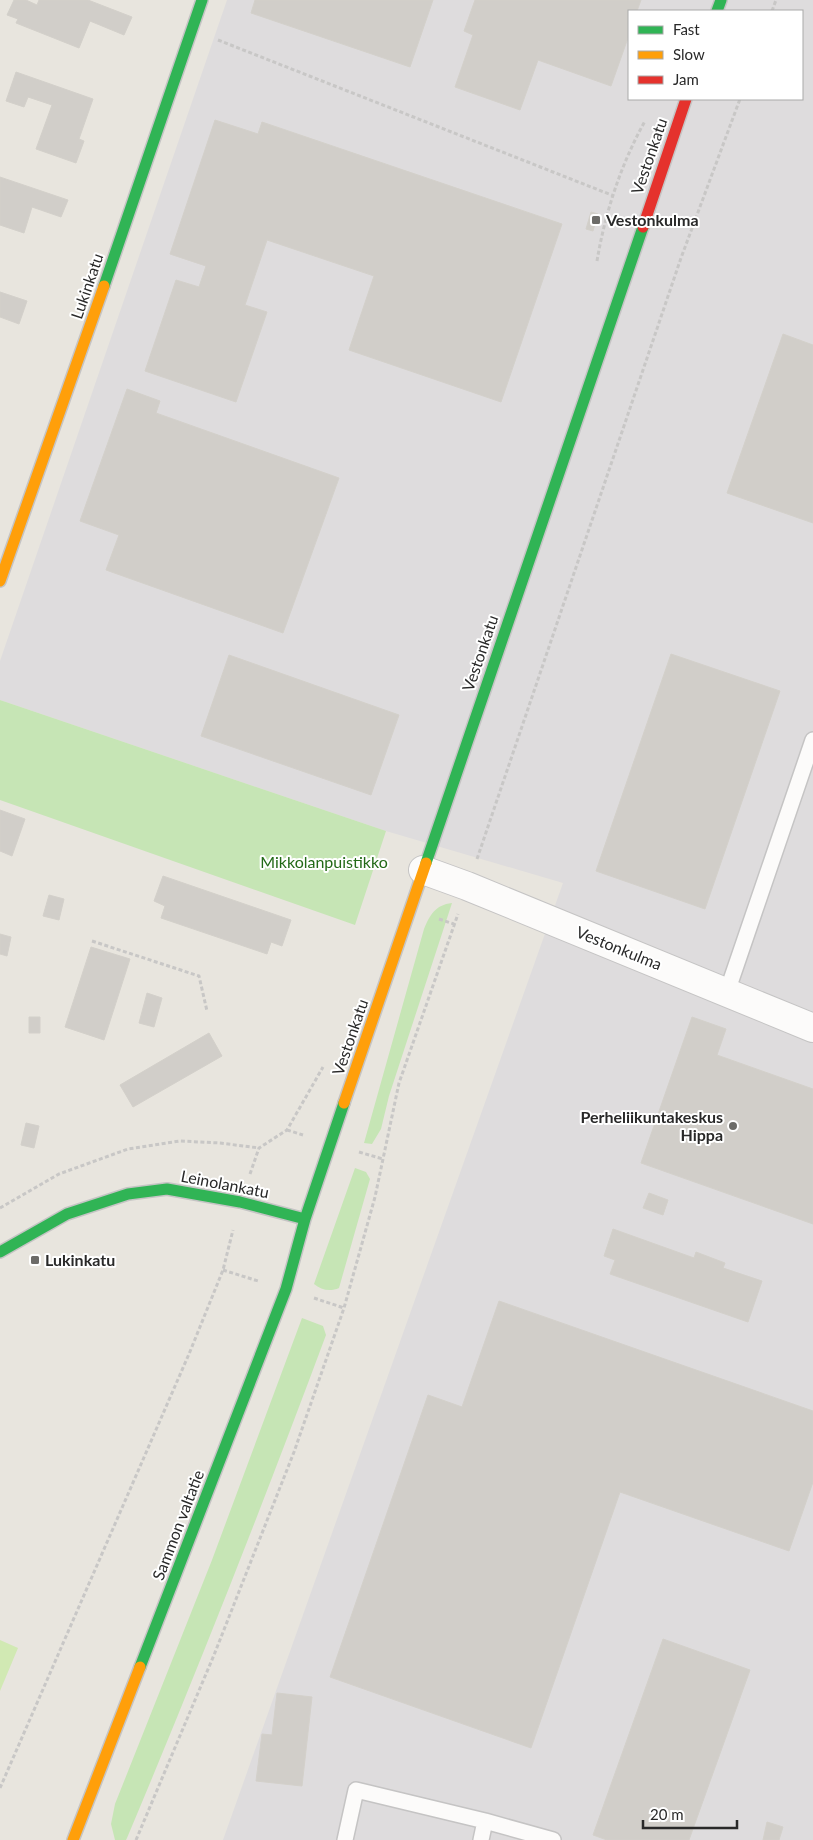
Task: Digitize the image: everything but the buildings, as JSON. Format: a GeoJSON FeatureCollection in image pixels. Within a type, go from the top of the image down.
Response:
{"type":"FeatureCollection","features":[{"type":"Feature","properties":{"kind":"main road","name":"Lukinkatu"},"geometry":{"type":"LineString","coordinates":[[0,582],[125,227],[202,0]]}},
{"type":"Feature","properties":{"kind":"main road","name":"Vestonkatu"},"geometry":{"type":"LineString","coordinates":[[305,1219],[686,100]]}},
{"type":"Feature","properties":{"kind":"main road","name":"Leinolankatu"},"geometry":{"type":"LineString","coordinates":[[0,1252],[67,1214],[128,1194],[167,1189],[240,1202],[305,1219]]}},
{"type":"Feature","properties":{"kind":"main road","name":"Sammon valtatie"},"geometry":{"type":"LineString","coordinates":[[73,1840],[276,1316],[286,1289],[305,1219]]}},
{"type":"Feature","properties":{"kind":"street","name":"Vestonkulma"},"geometry":{"type":"LineString","coordinates":[[423,870],[467,886],[813,1028]]}},
{"type":"Feature","properties":{"kind":"lane"},"geometry":{"type":"LineString","coordinates":[[727,992],[813,740]]}},
{"type":"Feature","properties":{"kind":"lane"},"geometry":{"type":"LineString","coordinates":[[345,1840],[356,1790],[485,1821],[553,1840]]}},
{"type":"Feature","properties":{"kind":"lane"},"geometry":{"type":"LineString","coordinates":[[481,1840],[485,1821]]}},
{"type":"Feature","properties":{"kind":"path"},"geometry":{"type":"LineString","coordinates":[[192,30],[614,196]]}},
{"type":"Feature","properties":{"kind":"path"},"geometry":{"type":"LineString","coordinates":[[136,1840],[214,1655],[290,1461],[338,1326],[375,1196],[399,1083],[681,258],[740,100]]}},
{"type":"Feature","properties":{"kind":"path"},"geometry":{"type":"LineString","coordinates":[[596,268],[602,234],[614,196],[631,148],[649,114]]}},
{"type":"Feature","properties":{"kind":"path"},"geometry":{"type":"LineString","coordinates":[[92,941],[199,976],[207,1011]]}},
{"type":"Feature","properties":{"kind":"path"},"geometry":{"type":"LineString","coordinates":[[0,1788],[189,1354],[223,1270],[240,1202],[259,1148],[287,1130],[325,1061]]}},
{"type":"Feature","properties":{"kind":"path"},"geometry":{"type":"LineString","coordinates":[[0,1208],[59,1174],[128,1149],[180,1141],[220,1143],[259,1148]]}},
{"type":"Feature","properties":{"kind":"shaded area"},"geometry":{"type":"Polygon","coordinates":[[[227,0],[813,0],[813,1840],[223,1840],[563,883],[386,831],[0,700],[0,661],[227,0]]]}},
{"type":"Feature","properties":{"kind":"green space","name":"Mikkolanpuistikko"},"geometry":{"type":"Polygon","coordinates":[[[0,700],[386,831],[355,925],[0,800],[0,700]]]}},
{"type":"Feature","properties":{"kind":"green space"},"geometry":{"type":"Polygon","coordinates":[[[452,903],[389,1096],[381,1129],[372,1144],[364,1143],[424,929],[437,908],[452,903]]]}},
{"type":"Feature","properties":{"kind":"green space"},"geometry":{"type":"Polygon","coordinates":[[[355,1168],[366,1172],[370,1179],[339,1288],[332,1290],[323,1289],[314,1284],[355,1168]]]}},
{"type":"Feature","properties":{"kind":"green space"},"geometry":{"type":"Polygon","coordinates":[[[302,1318],[323,1326],[326,1335],[229,1588],[153,1776],[126,1840],[115,1840],[111,1824],[115,1804],[212,1560],[302,1318]]]}},
{"type":"Feature","properties":{"kind":"green space"},"geometry":{"type":"Polygon","coordinates":[[[0,1640],[18,1648],[0,1691],[0,1640]]]}},
{"type":"Feature","properties":{"kind":"traffic: fast"},"geometry":{"type":"LineString","coordinates":[[104,286],[202,0]]}},
{"type":"Feature","properties":{"kind":"traffic: fast"},"geometry":{"type":"LineString","coordinates":[[717,10],[721,0]]}},
{"type":"Feature","properties":{"kind":"traffic: fast"},"geometry":{"type":"LineString","coordinates":[[426,863],[643,227]]}},
{"type":"Feature","properties":{"kind":"traffic: fast"},"geometry":{"type":"LineString","coordinates":[[140,1667],[286,1289],[305,1219],[344,1103]]}},
{"type":"Feature","properties":{"kind":"traffic: fast"},"geometry":{"type":"LineString","coordinates":[[0,1252],[67,1214],[128,1194],[167,1189],[240,1202],[305,1219]]}},
{"type":"Feature","properties":{"kind":"traffic: slow"},"geometry":{"type":"LineString","coordinates":[[0,581],[104,286]]}},
{"type":"Feature","properties":{"kind":"traffic: slow"},"geometry":{"type":"LineString","coordinates":[[344,1103],[426,863]]}},
{"type":"Feature","properties":{"kind":"traffic: slow"},"geometry":{"type":"LineString","coordinates":[[73,1840],[140,1667]]}},
{"type":"Feature","properties":{"kind":"traffic: jam"},"geometry":{"type":"LineString","coordinates":[[643,227],[686,100]]}},
{"type":"Feature","properties":{"kind":"place","name":"Vestonkulma"},"geometry":{"type":"Point","coordinates":[596,220]}},
{"type":"Feature","properties":{"kind":"place","name":"Perheliikuntakeskus Hippa"},"geometry":{"type":"Point","coordinates":[733,1126]}},
{"type":"Feature","properties":{"kind":"place","name":"Lukinkatu"},"geometry":{"type":"Point","coordinates":[35,1260]}}]}
